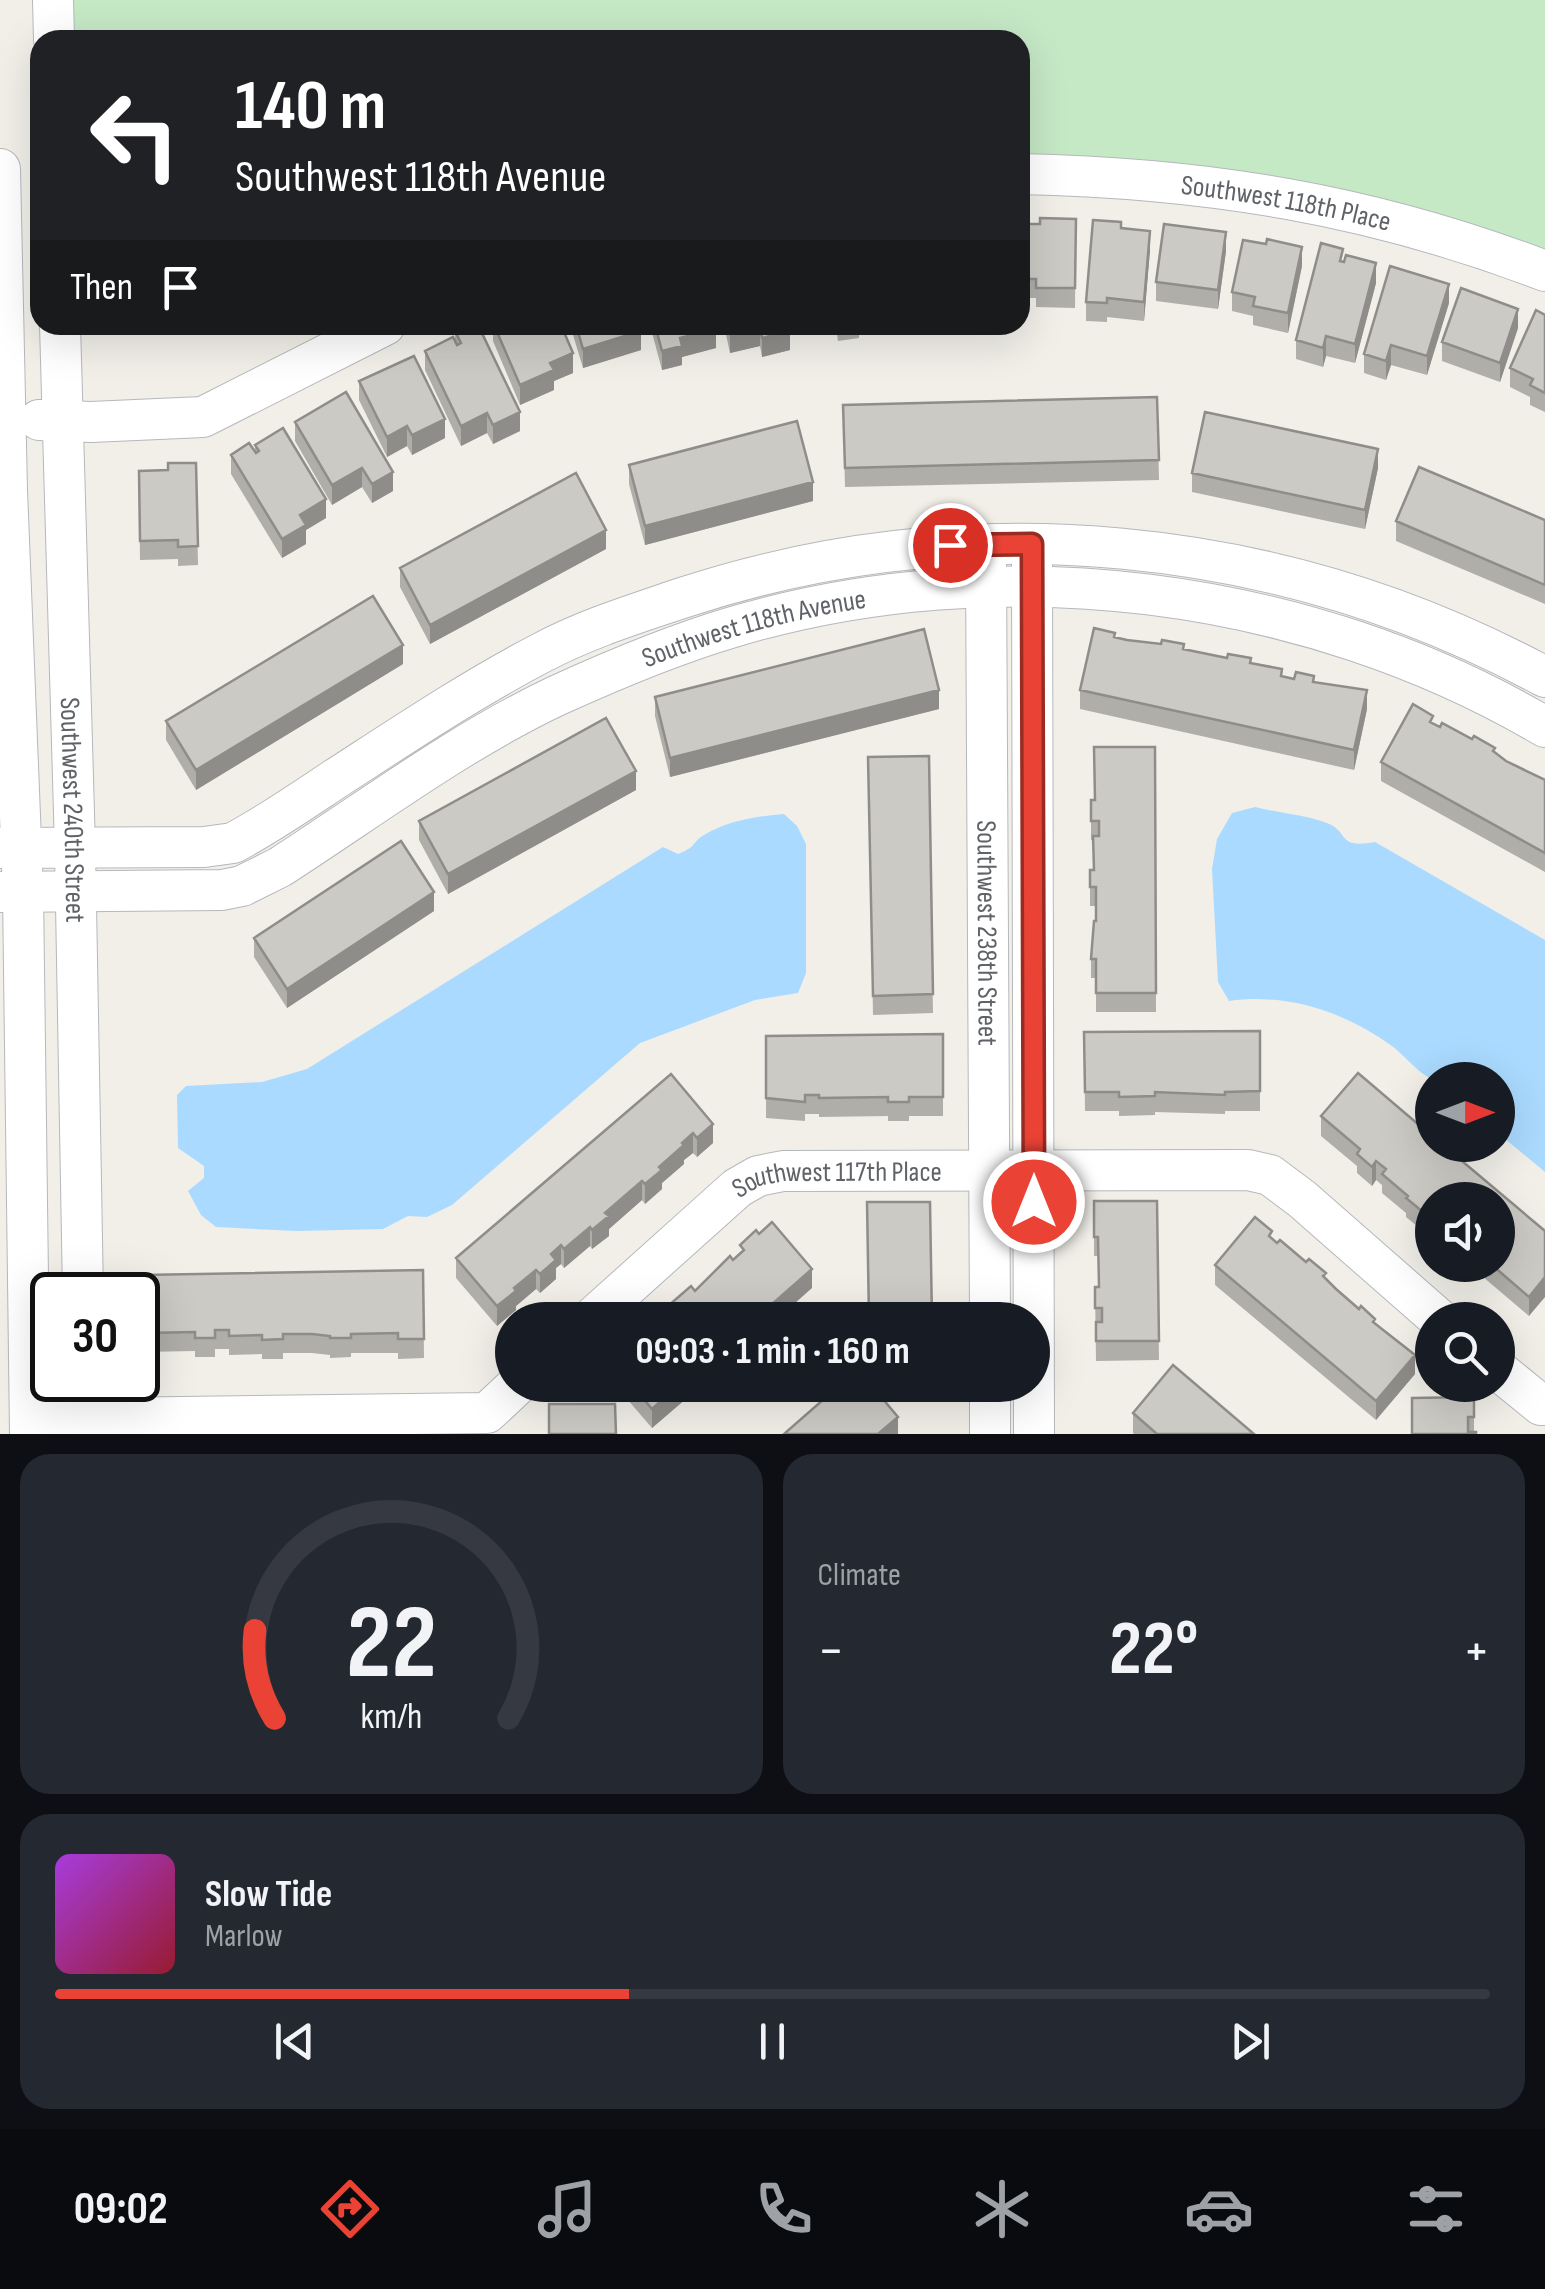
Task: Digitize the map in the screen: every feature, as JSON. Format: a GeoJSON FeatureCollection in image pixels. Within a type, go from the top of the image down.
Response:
{"type":"FeatureCollection","features":[{"type":"Feature","properties":{"kind":"street"},"geometry":{"type":"LineString","coordinates":[[53,0],[54,30]]}},
{"type":"Feature","properties":{"kind":"street","name":"Southwest 240th Street"},"geometry":{"type":"LineString","coordinates":[[0,169],[22,298],[5,419],[11,892],[30,1426]]}},
{"type":"Feature","properties":{"kind":"street","name":"Southwest 118th Place"},"geometry":{"type":"LineString","coordinates":[[1030,174],[1144,178],[1283,196],[1430,232],[1545,272]]}},
{"type":"Feature","properties":{"kind":"street","name":"Southwest 240th Street"},"geometry":{"type":"LineString","coordinates":[[60,335],[84,1272]]}},
{"type":"Feature","properties":{"kind":"street"},"geometry":{"type":"LineString","coordinates":[[5,419],[202,417],[343,337]]}},
{"type":"Feature","properties":{"kind":"street","name":"Southwest 238th Street"},"geometry":{"type":"LineString","coordinates":[[986,544],[990,1302]]}},
{"type":"Feature","properties":{"kind":"street","name":"Southwest 238th Street"},"geometry":{"type":"LineString","coordinates":[[1032,544],[1034,1434]]}},
{"type":"Feature","properties":{"kind":"street","name":"Southwest 118th Avenue"},"geometry":{"type":"LineString","coordinates":[[11,848],[204,847],[233,843],[477,689],[543,652],[648,609],[792,568],[912,549],[1086,544],[1197,556],[1300,579],[1403,611],[1491,648],[1545,677]]}},
{"type":"Feature","properties":{"kind":"street","name":"Southwest 118th Avenue"},"geometry":{"type":"LineString","coordinates":[[11,892],[208,891],[242,886],[280,867],[509,722],[632,663],[734,627],[891,596],[1032,588],[1141,594],[1247,611],[1370,646],[1451,678],[1545,727]]}},
{"type":"Feature","properties":{"kind":"street","name":"Southwest 117th Place"},"geometry":{"type":"LineString","coordinates":[[610,1302],[738,1188],[758,1176],[783,1172],[1034,1170],[1248,1170],[1270,1175],[1419,1302]]}},
{"type":"Feature","properties":{"kind":"street"},"geometry":{"type":"LineString","coordinates":[[1515,1387],[1542,1415]]}},
{"type":"Feature","properties":{"kind":"street"},"geometry":{"type":"LineString","coordinates":[[30,1426],[86,1410],[487,1424],[504,1402]]}},
{"type":"Feature","properties":{"kind":"street"},"geometry":{"type":"LineString","coordinates":[[990,1402],[990,1434]]}},
{"type":"Feature","properties":{"kind":"green space"},"geometry":{"type":"Polygon","coordinates":[[[73,0],[1545,0],[1545,252],[1030,159],[1030,30],[74,30],[73,0]]]}},
{"type":"Feature","properties":{"kind":"water"},"geometry":{"type":"Polygon","coordinates":[[[1255,807],[1310,818],[1327,823],[1354,843],[1375,842],[1545,940],[1545,1172],[1515,1147],[1515,1062],[1415,1062],[1415,1066],[1392,1046],[1334,1014],[1294,1002],[1229,1001],[1218,982],[1212,869],[1217,839],[1232,813],[1255,807]]]}},
{"type":"Feature","properties":{"kind":"water"},"geometry":{"type":"Polygon","coordinates":[[[784,814],[797,826],[806,844],[806,973],[798,993],[755,1000],[640,1043],[452,1205],[427,1217],[408,1216],[383,1229],[297,1231],[216,1227],[201,1215],[188,1191],[204,1178],[204,1166],[178,1148],[177,1095],[186,1086],[262,1082],[307,1069],[663,847],[678,854],[723,826],[784,814]]]}},
{"type":"Feature","properties":{"kind":"building"},"geometry":{"type":"Polygon","coordinates":[[[1040,218],[1076,219],[1075,288],[1036,288],[1036,279],[1030,279],[1030,224],[1040,224],[1040,218]]]}},
{"type":"Feature","properties":{"kind":"building"},"geometry":{"type":"Polygon","coordinates":[[[1093,220],[1121,222],[1121,228],[1150,231],[1144,302],[1107,298],[1107,303],[1086,302],[1093,220]]]}},
{"type":"Feature","properties":{"kind":"building"},"geometry":{"type":"Polygon","coordinates":[[[1164,224],[1226,232],[1218,290],[1156,282],[1164,224]]]}},
{"type":"Feature","properties":{"kind":"building"},"geometry":{"type":"Polygon","coordinates":[[[1267,239],[1302,247],[1288,313],[1253,306],[1255,297],[1232,292],[1243,240],[1266,244],[1267,239]]]}},
{"type":"Feature","properties":{"kind":"building"},"geometry":{"type":"Polygon","coordinates":[[[1321,243],[1343,249],[1340,261],[1344,262],[1346,255],[1376,263],[1355,344],[1326,336],[1323,348],[1296,340],[1321,243]]]}},
{"type":"Feature","properties":{"kind":"building"},"geometry":{"type":"Polygon","coordinates":[[[1390,266],[1449,284],[1427,356],[1391,345],[1386,361],[1364,354],[1390,266]]]}},
{"type":"Feature","properties":{"kind":"building"},"geometry":{"type":"Polygon","coordinates":[[[1461,288],[1518,309],[1500,363],[1442,342],[1461,288]]]}},
{"type":"Feature","properties":{"kind":"building"},"geometry":{"type":"Polygon","coordinates":[[[1536,310],[1545,315],[1545,393],[1530,385],[1533,379],[1510,368],[1536,310]]]}},
{"type":"Feature","properties":{"kind":"building"},"geometry":{"type":"Polygon","coordinates":[[[457,335],[483,335],[520,412],[493,425],[487,413],[461,426],[425,351],[453,337],[457,345],[461,343],[457,335]]]}},
{"type":"Feature","properties":{"kind":"building"},"geometry":{"type":"Polygon","coordinates":[[[498,335],[565,335],[573,353],[550,363],[554,370],[520,385],[498,335]]]}},
{"type":"Feature","properties":{"kind":"building"},"geometry":{"type":"Polygon","coordinates":[[[579,335],[628,335],[583,349],[579,335]]]}},
{"type":"Feature","properties":{"kind":"building"},"geometry":{"type":"Polygon","coordinates":[[[658,335],[692,335],[680,338],[682,346],[662,351],[658,335]]]}},
{"type":"Feature","properties":{"kind":"building"},"geometry":{"type":"Polygon","coordinates":[[[414,356],[445,419],[412,435],[407,426],[387,437],[359,381],[414,356]]]}},
{"type":"Feature","properties":{"kind":"building"},"geometry":{"type":"Polygon","coordinates":[[[346,392],[393,472],[372,484],[362,468],[332,485],[295,422],[346,392]]]}},
{"type":"Feature","properties":{"kind":"building"},"geometry":{"type":"Polygon","coordinates":[[[1157,397],[1159,460],[845,468],[843,405],[1157,397]]]}},
{"type":"Feature","properties":{"kind":"building"},"geometry":{"type":"Polygon","coordinates":[[[1205,412],[1378,449],[1365,510],[1192,473],[1205,412]]]}},
{"type":"Feature","properties":{"kind":"building"},"geometry":{"type":"Polygon","coordinates":[[[797,421],[813,482],[645,526],[629,465],[797,421]]]}},
{"type":"Feature","properties":{"kind":"building"},"geometry":{"type":"Polygon","coordinates":[[[283,428],[326,499],[300,515],[306,525],[282,539],[231,455],[249,443],[256,453],[259,451],[255,445],[283,428]]]}},
{"type":"Feature","properties":{"kind":"building"},"geometry":{"type":"Polygon","coordinates":[[[168,463],[196,463],[198,546],[178,547],[178,540],[140,541],[139,471],[168,470],[168,463]]]}},
{"type":"Feature","properties":{"kind":"building"},"geometry":{"type":"Polygon","coordinates":[[[1419,467],[1545,520],[1545,585],[1396,521],[1419,467]]]}},
{"type":"Feature","properties":{"kind":"building"},"geometry":{"type":"Polygon","coordinates":[[[576,473],[606,530],[430,625],[400,568],[576,473]]]}},
{"type":"Feature","properties":{"kind":"building"},"geometry":{"type":"Polygon","coordinates":[[[373,596],[403,645],[196,770],[166,721],[373,596]]]}},
{"type":"Feature","properties":{"kind":"building"},"geometry":{"type":"Polygon","coordinates":[[[1094,628],[1127,640],[1161,644],[1162,640],[1184,644],[1183,649],[1227,658],[1228,654],[1251,658],[1250,663],[1282,669],[1281,676],[1294,679],[1296,672],[1314,676],[1313,682],[1367,690],[1354,750],[1080,690],[1094,628]]]}},
{"type":"Feature","properties":{"kind":"building"},"geometry":{"type":"Polygon","coordinates":[[[924,629],[939,690],[670,758],[655,697],[924,629]]]}},
{"type":"Feature","properties":{"kind":"building"},"geometry":{"type":"Polygon","coordinates":[[[1413,704],[1433,716],[1430,722],[1440,727],[1442,723],[1472,739],[1474,736],[1495,748],[1493,751],[1506,761],[1545,780],[1545,853],[1381,762],[1413,704]]]}},
{"type":"Feature","properties":{"kind":"building"},"geometry":{"type":"Polygon","coordinates":[[[606,718],[636,771],[448,874],[419,821],[606,718]]]}},
{"type":"Feature","properties":{"kind":"building"},"geometry":{"type":"Polygon","coordinates":[[[1094,747],[1155,747],[1156,993],[1096,993],[1096,959],[1091,959],[1096,887],[1090,887],[1093,836],[1099,836],[1099,821],[1091,821],[1091,800],[1095,800],[1094,747]]]}},
{"type":"Feature","properties":{"kind":"building"},"geometry":{"type":"Polygon","coordinates":[[[929,756],[933,994],[873,996],[868,757],[929,756]]]}},
{"type":"Feature","properties":{"kind":"building"},"geometry":{"type":"Polygon","coordinates":[[[401,841],[434,892],[287,989],[254,938],[401,841]]]}},
{"type":"Feature","properties":{"kind":"building"},"geometry":{"type":"Polygon","coordinates":[[[1260,1031],[1260,1091],[1225,1095],[1155,1092],[1155,1096],[1119,1097],[1119,1092],[1085,1092],[1084,1032],[1260,1031]]]}},
{"type":"Feature","properties":{"kind":"building"},"geometry":{"type":"Polygon","coordinates":[[[943,1034],[943,1097],[909,1097],[909,1102],[888,1102],[888,1097],[819,1095],[805,1095],[805,1102],[766,1098],[766,1036],[943,1034]]]}},
{"type":"Feature","properties":{"kind":"building"},"geometry":{"type":"Polygon","coordinates":[[[1358,1073],[1415,1122],[1415,1162],[1463,1162],[1487,1182],[1415,1182],[1415,1205],[1382,1174],[1386,1169],[1376,1161],[1372,1167],[1357,1154],[1360,1149],[1321,1116],[1358,1073]]]}},
{"type":"Feature","properties":{"kind":"building"},"geometry":{"type":"Polygon","coordinates":[[[671,1074],[713,1124],[697,1138],[693,1133],[659,1167],[662,1170],[645,1184],[642,1181],[605,1213],[609,1216],[592,1230],[590,1227],[564,1249],[561,1245],[551,1254],[556,1260],[540,1274],[536,1270],[502,1302],[495,1304],[456,1258],[671,1074]]]}},
{"type":"Feature","properties":{"kind":"building"},"geometry":{"type":"Polygon","coordinates":[[[1094,1201],[1157,1201],[1159,1341],[1096,1341],[1096,1322],[1102,1322],[1102,1308],[1095,1308],[1095,1287],[1099,1287],[1094,1201]]]}},
{"type":"Feature","properties":{"kind":"building"},"geometry":{"type":"Polygon","coordinates":[[[867,1202],[930,1202],[932,1302],[869,1302],[867,1202]]]}},
{"type":"Feature","properties":{"kind":"building"},"geometry":{"type":"Polygon","coordinates":[[[1515,1206],[1545,1231],[1545,1277],[1529,1297],[1512,1282],[1515,1282],[1515,1206]]]}},
{"type":"Feature","properties":{"kind":"building"},"geometry":{"type":"Polygon","coordinates":[[[1255,1217],[1272,1231],[1269,1236],[1277,1243],[1280,1240],[1306,1262],[1309,1259],[1326,1273],[1323,1276],[1336,1289],[1415,1355],[1376,1401],[1215,1265],[1255,1217]]]}},
{"type":"Feature","properties":{"kind":"building"},"geometry":{"type":"Polygon","coordinates":[[[772,1222],[812,1269],[774,1302],[673,1302],[691,1286],[695,1291],[730,1256],[733,1260],[744,1250],[740,1245],[756,1230],[759,1234],[772,1222]]]}},
{"type":"Feature","properties":{"kind":"building"},"geometry":{"type":"Polygon","coordinates":[[[423,1270],[424,1339],[398,1339],[398,1333],[351,1334],[351,1338],[283,1334],[283,1339],[262,1340],[262,1335],[229,1336],[229,1330],[215,1330],[215,1338],[195,1338],[195,1332],[160,1333],[160,1275],[423,1270]]]}},
{"type":"Feature","properties":{"kind":"building"},"geometry":{"type":"Polygon","coordinates":[[[1173,1365],[1254,1434],[1157,1434],[1133,1413],[1173,1365]]]}},
{"type":"Feature","properties":{"kind":"building"},"geometry":{"type":"Polygon","coordinates":[[[1412,1398],[1415,1402],[1474,1402],[1468,1432],[1476,1434],[1412,1434],[1412,1398]]]}},
{"type":"Feature","properties":{"kind":"building"},"geometry":{"type":"Polygon","coordinates":[[[821,1402],[885,1402],[898,1417],[878,1434],[784,1434],[821,1402]]]}},
{"type":"Feature","properties":{"kind":"building"},"geometry":{"type":"Polygon","coordinates":[[[549,1404],[615,1404],[616,1434],[549,1434],[549,1404]]]}},
{"type":"Feature","properties":{"kind":"route"},"geometry":{"type":"LineString","coordinates":[[950,545],[1032,544],[1034,1202]]}}]}
